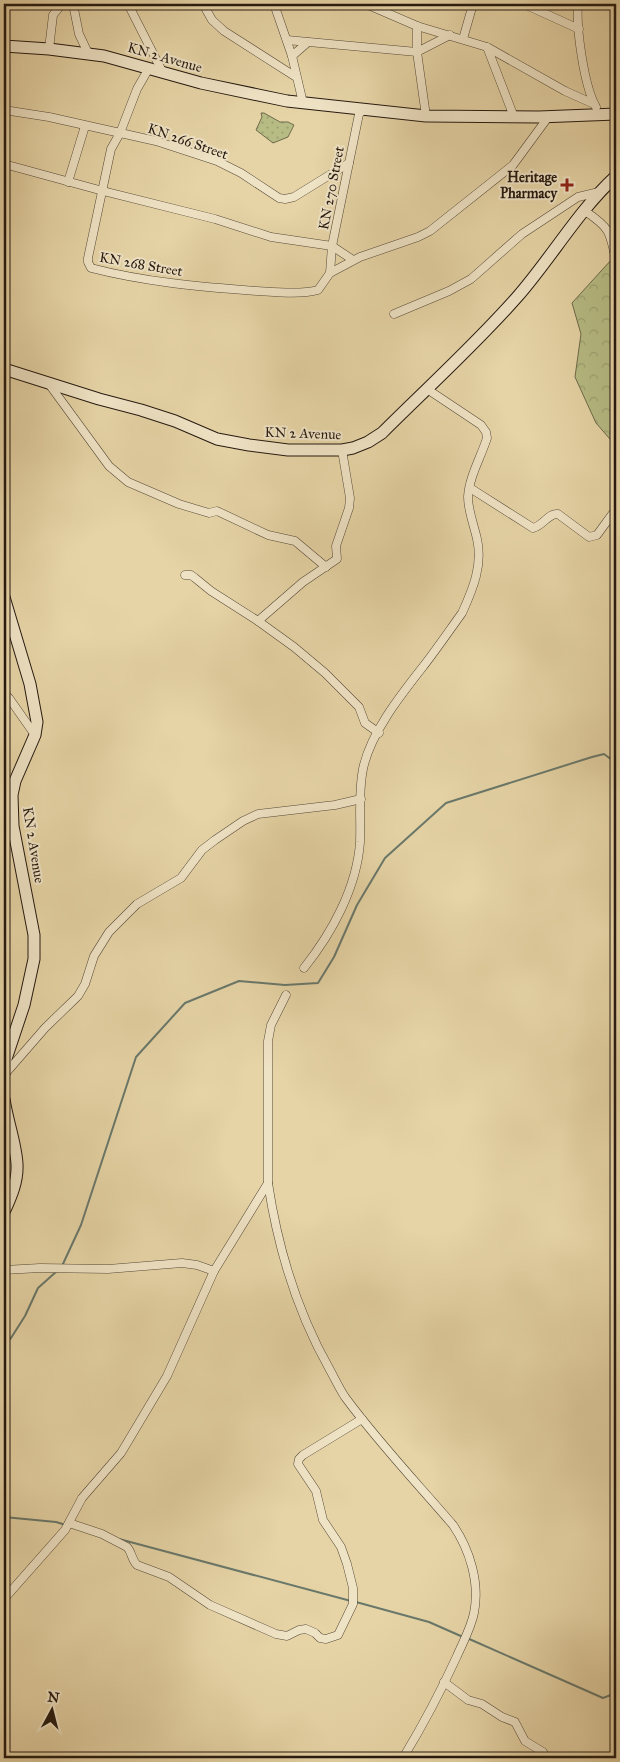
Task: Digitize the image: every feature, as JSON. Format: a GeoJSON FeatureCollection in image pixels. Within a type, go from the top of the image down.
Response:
{"type":"FeatureCollection","features":[{"type":"Feature","properties":{"kind":"main road","name":"KN 2 Avenue"},"geometry":{"type":"LineString","coordinates":[[4,46],[88,52],[163,73],[271,98],[364,110],[426,116],[549,116],[597,109],[616,114]]}},
{"type":"Feature","properties":{"kind":"main road","name":"KN 2 Avenue"},"geometry":{"type":"LineString","coordinates":[[4,368],[49,384],[174,421],[217,439],[249,446],[288,450],[342,450],[353,448],[368,442],[382,433],[519,295],[599,192],[616,176]]}},
{"type":"Feature","properties":{"kind":"main road","name":"KN 2 Avenue"},"geometry":{"type":"LineString","coordinates":[[4,597],[30,684],[36,712],[35,735],[15,781],[12,796],[13,826],[34,935],[34,959],[24,1005],[6,1059],[4,1074]]}},
{"type":"Feature","properties":{"kind":"main road"},"geometry":{"type":"LineString","coordinates":[[4,1099],[17,1163],[12,1194],[4,1212]]}},
{"type":"Feature","properties":{"kind":"street"},"geometry":{"type":"LineString","coordinates":[[49,49],[53,15],[62,4]]}},
{"type":"Feature","properties":{"kind":"street"},"geometry":{"type":"LineString","coordinates":[[73,4],[79,34],[88,52]]}},
{"type":"Feature","properties":{"kind":"street"},"geometry":{"type":"LineString","coordinates":[[128,4],[163,73]]}},
{"type":"Feature","properties":{"kind":"street"},"geometry":{"type":"LineString","coordinates":[[203,4],[212,20],[224,31],[296,77]]}},
{"type":"Feature","properties":{"kind":"street"},"geometry":{"type":"LineString","coordinates":[[274,4],[292,56],[303,103]]}},
{"type":"Feature","properties":{"kind":"street"},"geometry":{"type":"LineString","coordinates":[[366,4],[417,26],[487,47],[597,109]]}},
{"type":"Feature","properties":{"kind":"street"},"geometry":{"type":"LineString","coordinates":[[463,39],[473,4]]}},
{"type":"Feature","properties":{"kind":"street"},"geometry":{"type":"LineString","coordinates":[[524,4],[579,29]]}},
{"type":"Feature","properties":{"kind":"street"},"geometry":{"type":"LineString","coordinates":[[578,4],[577,21],[586,74],[597,109]]}},
{"type":"Feature","properties":{"kind":"street"},"geometry":{"type":"LineString","coordinates":[[417,26],[417,52],[426,116]]}},
{"type":"Feature","properties":{"kind":"street"},"geometry":{"type":"LineString","coordinates":[[287,40],[417,52],[450,35]]}},
{"type":"Feature","properties":{"kind":"street"},"geometry":{"type":"LineString","coordinates":[[292,56],[308,42]]}},
{"type":"Feature","properties":{"kind":"street"},"geometry":{"type":"LineString","coordinates":[[487,47],[514,117]]}},
{"type":"Feature","properties":{"kind":"street","name":"KN 268 Street"},"geometry":{"type":"LineString","coordinates":[[149,68],[137,89],[120,133],[111,150],[88,258],[91,268],[113,274],[201,287],[276,292],[318,290],[330,273]]}},
{"type":"Feature","properties":{"kind":"street","name":"KN 266 Street"},"geometry":{"type":"LineString","coordinates":[[4,110],[49,117],[156,141],[217,161],[241,173],[279,198],[284,199],[294,197],[349,163]]}},
{"type":"Feature","properties":{"kind":"street","name":"KN 270 Street"},"geometry":{"type":"LineString","coordinates":[[330,273],[332,246],[359,114],[364,110]]}},
{"type":"Feature","properties":{"kind":"street"},"geometry":{"type":"LineString","coordinates":[[330,273],[353,260],[430,231],[513,166],[549,116]]}},
{"type":"Feature","properties":{"kind":"street"},"geometry":{"type":"LineString","coordinates":[[68,182],[85,126]]}},
{"type":"Feature","properties":{"kind":"street"},"geometry":{"type":"LineString","coordinates":[[4,164],[103,192],[215,219],[271,237],[332,246],[353,260]]}},
{"type":"Feature","properties":{"kind":"street"},"geometry":{"type":"LineString","coordinates":[[394,314],[449,291],[471,279],[522,234],[578,197],[599,192]]}},
{"type":"Feature","properties":{"kind":"street"},"geometry":{"type":"LineString","coordinates":[[585,211],[607,228],[616,261]]}},
{"type":"Feature","properties":{"kind":"street"},"geometry":{"type":"LineString","coordinates":[[49,384],[109,466],[128,482],[179,504],[209,513],[217,511],[268,535],[295,541],[326,567]]}},
{"type":"Feature","properties":{"kind":"street"},"geometry":{"type":"LineString","coordinates":[[304,968],[317,952],[353,881],[358,862],[360,840],[360,799],[363,769],[374,740],[388,714],[462,613],[480,565],[478,540],[468,506],[470,488],[487,438],[486,432],[481,425],[427,389]]}},
{"type":"Feature","properties":{"kind":"street"},"geometry":{"type":"LineString","coordinates":[[258,621],[303,582],[337,559],[336,546],[349,508],[350,489],[342,450]]}},
{"type":"Feature","properties":{"kind":"street"},"geometry":{"type":"LineString","coordinates":[[470,488],[533,528],[539,526],[552,514],[558,514],[589,537],[597,535],[616,509]]}},
{"type":"Feature","properties":{"kind":"street"},"geometry":{"type":"LineString","coordinates":[[185,575],[191,575],[211,591],[258,621],[325,674],[358,707],[363,714],[365,723],[379,733]]}},
{"type":"Feature","properties":{"kind":"street"},"geometry":{"type":"LineString","coordinates":[[4,694],[10,698],[35,735]]}},
{"type":"Feature","properties":{"kind":"street"},"geometry":{"type":"LineString","coordinates":[[4,1074],[45,1028],[78,996],[85,984],[94,956],[109,932],[137,904],[181,878],[202,850],[243,821],[258,814],[335,805],[360,799]]}},
{"type":"Feature","properties":{"kind":"street"},"geometry":{"type":"LineString","coordinates":[[286,995],[271,1025],[268,1041],[268,1183],[280,1246],[299,1308],[327,1366],[344,1395],[462,1539],[470,1558],[474,1584],[474,1614],[426,1720],[403,1758]]}},
{"type":"Feature","properties":{"kind":"street"},"geometry":{"type":"LineString","coordinates":[[4,1599],[65,1530],[82,1498],[121,1453],[167,1376],[214,1271],[268,1183]]}},
{"type":"Feature","properties":{"kind":"street"},"geometry":{"type":"LineString","coordinates":[[4,1270],[40,1268],[108,1269],[182,1262],[214,1271]]}},
{"type":"Feature","properties":{"kind":"street"},"geometry":{"type":"LineString","coordinates":[[69,1523],[102,1534],[130,1549],[133,1560],[137,1565],[169,1577],[222,1611],[276,1634],[287,1636],[306,1629],[315,1633],[320,1638],[330,1638],[338,1635],[352,1604],[353,1588],[344,1554],[323,1520],[316,1491],[298,1464],[299,1459],[303,1455],[362,1418]]}},
{"type":"Feature","properties":{"kind":"street"},"geometry":{"type":"LineString","coordinates":[[444,1682],[468,1700],[482,1704],[502,1717],[515,1722],[525,1741],[543,1752],[546,1758]]}},
{"type":"Feature","properties":{"kind":"green space"},"geometry":{"type":"Polygon","coordinates":[[[261,113],[280,122],[288,122],[294,125],[288,137],[273,143],[256,130],[262,117],[261,113]]]}},
{"type":"Feature","properties":{"kind":"green space"},"geometry":{"type":"Polygon","coordinates":[[[612,259],[616,288],[616,446],[596,423],[575,377],[581,334],[572,303],[612,259]]]}},
{"type":"Feature","properties":{"kind":"waterway"},"geometry":{"type":"LineString","coordinates":[[62,1266],[81,1225],[136,1057],[185,1003],[239,981],[285,985],[318,983],[334,957],[357,905],[385,858],[446,803],[604,754],[616,763]]}},
{"type":"Feature","properties":{"kind":"waterway"},"geometry":{"type":"LineString","coordinates":[[4,1345],[11,1338],[25,1316],[38,1288],[57,1271]]}},
{"type":"Feature","properties":{"kind":"waterway"},"geometry":{"type":"LineString","coordinates":[[4,1517],[56,1522],[66,1525]]}},
{"type":"Feature","properties":{"kind":"waterway"},"geometry":{"type":"LineString","coordinates":[[119,1539],[351,1601]]}},
{"type":"Feature","properties":{"kind":"waterway"},"geometry":{"type":"LineString","coordinates":[[356,1602],[429,1622],[463,1637]]}},
{"type":"Feature","properties":{"kind":"waterway"},"geometry":{"type":"LineString","coordinates":[[467,1638],[603,1698],[616,1693]]}},
{"type":"Feature","properties":{"kind":"place","name":"Heritage Pharmacy"},"geometry":{"type":"Point","coordinates":[567,185]}}]}
